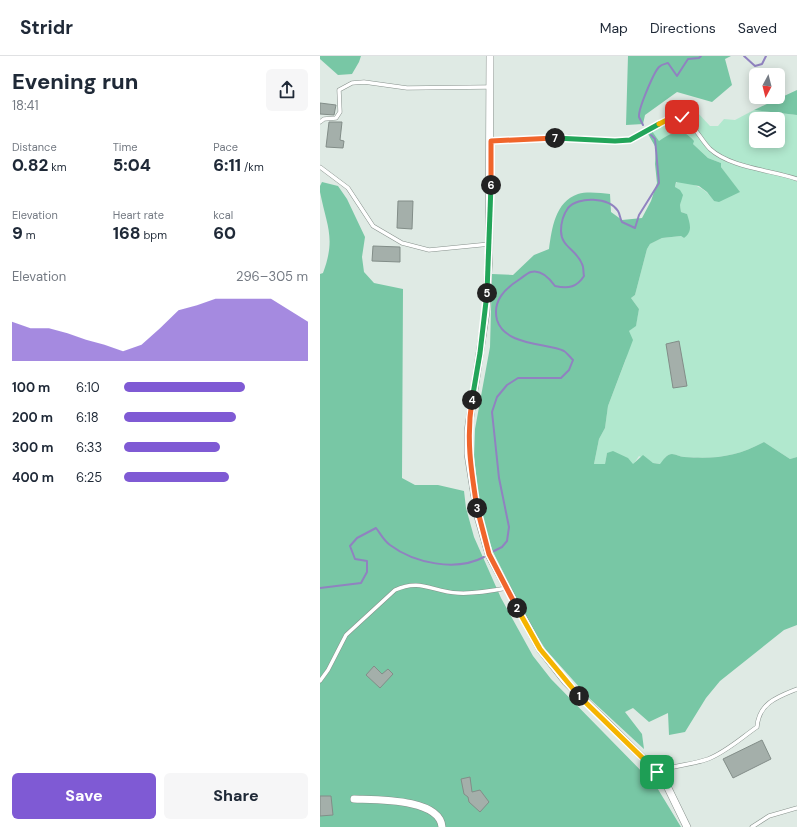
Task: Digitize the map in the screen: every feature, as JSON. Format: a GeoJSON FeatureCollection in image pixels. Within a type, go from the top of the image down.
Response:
{"type":"FeatureCollection","features":[{"type":"Feature","properties":{"kind":"street"},"geometry":{"type":"LineString","coordinates":[[490,56],[490,244],[486,312],[470,416],[468,454],[478,517],[487,547],[540,649],[566,682],[657,772],[668,788],[687,827]]}},
{"type":"Feature","properties":{"kind":"street"},"geometry":{"type":"LineString","coordinates":[[354,799],[397,801],[425,808],[435,812],[442,821],[442,827]]}},
{"type":"Feature","properties":{"kind":"lane"},"geometry":{"type":"LineString","coordinates":[[320,122],[324,119],[336,118],[340,112],[339,90],[352,84],[364,82],[407,88],[490,86]]}},
{"type":"Feature","properties":{"kind":"lane"},"geometry":{"type":"LineString","coordinates":[[491,141],[569,137],[615,141],[630,140],[669,119],[682,117],[689,122],[711,150],[716,153],[734,162],[762,172],[784,175],[797,180]]}},
{"type":"Feature","properties":{"kind":"lane"},"geometry":{"type":"LineString","coordinates":[[320,167],[348,188],[373,226],[402,243],[429,250],[490,244]]}},
{"type":"Feature","properties":{"kind":"lane"},"geometry":{"type":"LineString","coordinates":[[320,681],[328,670],[346,635],[400,588],[413,584],[448,592],[460,593],[507,588]]}},
{"type":"Feature","properties":{"kind":"lane"},"geometry":{"type":"LineString","coordinates":[[657,772],[670,767],[708,759],[728,748],[757,727],[758,715],[767,704],[797,689]]}},
{"type":"Feature","properties":{"kind":"lane"},"geometry":{"type":"LineString","coordinates":[[752,827],[770,816],[797,808]]}},
{"type":"Feature","properties":{"kind":"green space"},"geometry":{"type":"Polygon","coordinates":[[[320,56],[361,56],[352,74],[338,75],[320,59],[320,56]]]}},
{"type":"Feature","properties":{"kind":"green space"},"geometry":{"type":"Polygon","coordinates":[[[628,56],[731,56],[725,59],[732,85],[712,102],[677,92],[645,115],[643,124],[626,125],[628,56]]]}},
{"type":"Feature","properties":{"kind":"green space"},"geometry":{"type":"Polygon","coordinates":[[[797,90],[797,115],[785,114],[785,112],[754,110],[767,104],[785,104],[785,96],[797,90]]]}},
{"type":"Feature","properties":{"kind":"green space"},"geometry":{"type":"Polygon","coordinates":[[[754,110],[771,112],[750,112],[754,110]]]}},
{"type":"Feature","properties":{"kind":"green space"},"geometry":{"type":"Polygon","coordinates":[[[697,112],[710,126],[718,126],[724,119],[735,120],[749,113],[749,148],[785,148],[785,114],[797,115],[797,457],[790,459],[764,442],[744,451],[726,456],[695,458],[670,454],[661,464],[653,463],[639,456],[633,465],[607,453],[605,464],[594,464],[599,439],[605,428],[608,406],[626,359],[629,331],[636,325],[639,309],[631,298],[635,295],[647,249],[650,244],[662,238],[681,236],[684,238],[687,214],[681,212],[681,201],[675,187],[677,181],[698,186],[707,192],[714,201],[739,192],[721,167],[721,163],[708,158],[693,144],[659,141],[650,128],[686,118],[697,112]]]}},
{"type":"Feature","properties":{"kind":"green space"},"geometry":{"type":"Polygon","coordinates":[[[650,128],[659,141],[673,133],[685,133],[694,141],[693,144],[708,158],[721,163],[721,167],[740,192],[719,202],[714,201],[707,192],[699,186],[676,182],[675,187],[680,190],[683,195],[680,205],[681,212],[687,214],[690,230],[684,238],[681,236],[662,238],[650,244],[647,249],[635,295],[631,298],[639,309],[636,326],[629,331],[633,340],[608,406],[605,428],[599,439],[594,464],[605,464],[607,453],[613,451],[628,458],[633,464],[643,455],[653,463],[660,464],[670,454],[695,458],[726,456],[744,451],[764,442],[790,459],[797,457],[797,625],[784,630],[720,681],[706,698],[685,732],[669,735],[668,713],[649,722],[633,708],[625,712],[642,734],[644,749],[590,699],[546,650],[531,627],[493,552],[481,518],[474,457],[475,429],[490,347],[492,274],[513,275],[534,255],[549,249],[553,224],[560,209],[570,198],[578,194],[590,192],[610,194],[611,212],[622,220],[642,218],[651,201],[657,183],[655,164],[656,148],[648,134],[650,128]]]}},
{"type":"Feature","properties":{"kind":"green space"},"geometry":{"type":"Polygon","coordinates":[[[322,182],[338,186],[347,199],[365,237],[362,257],[364,272],[374,283],[403,289],[402,478],[415,485],[438,485],[464,491],[466,508],[474,537],[501,598],[533,656],[551,679],[656,786],[681,827],[320,827],[320,274],[323,273],[327,261],[330,241],[320,192],[322,182]]]}},
{"type":"Feature","properties":{"kind":"building"},"geometry":{"type":"Polygon","coordinates":[[[320,103],[336,105],[334,115],[320,114],[320,103]]]}},
{"type":"Feature","properties":{"kind":"building"},"geometry":{"type":"Polygon","coordinates":[[[329,122],[342,122],[340,140],[344,141],[343,148],[326,147],[329,122]]]}},
{"type":"Feature","properties":{"kind":"building"},"geometry":{"type":"Polygon","coordinates":[[[398,201],[413,201],[412,229],[397,228],[398,201]]]}},
{"type":"Feature","properties":{"kind":"building"},"geometry":{"type":"Polygon","coordinates":[[[373,246],[400,247],[400,262],[372,261],[373,246]]]}},
{"type":"Feature","properties":{"kind":"building"},"geometry":{"type":"Polygon","coordinates":[[[679,341],[687,386],[673,388],[666,344],[679,341]]]}},
{"type":"Feature","properties":{"kind":"building"},"geometry":{"type":"Polygon","coordinates":[[[374,666],[382,674],[388,669],[393,674],[380,688],[366,675],[374,666]]]}},
{"type":"Feature","properties":{"kind":"building"},"geometry":{"type":"Polygon","coordinates":[[[762,740],[771,759],[733,778],[723,759],[762,740]]]}},
{"type":"Feature","properties":{"kind":"building"},"geometry":{"type":"Polygon","coordinates":[[[470,777],[472,792],[480,790],[489,802],[480,812],[469,802],[468,797],[464,794],[461,779],[470,777]]]}},
{"type":"Feature","properties":{"kind":"building"},"geometry":{"type":"Polygon","coordinates":[[[320,796],[331,796],[333,815],[320,816],[320,796]]]}},
{"type":"Feature","properties":{"kind":"waterway"},"geometry":{"type":"LineString","coordinates":[[643,125],[639,117],[639,113],[650,83],[659,67],[668,63],[677,76],[688,59],[699,58],[701,56]]}},
{"type":"Feature","properties":{"kind":"waterway"},"geometry":{"type":"LineString","coordinates":[[744,56],[755,66],[762,64],[766,56]]}},
{"type":"Feature","properties":{"kind":"waterway"},"geometry":{"type":"LineString","coordinates":[[494,551],[502,547],[507,541],[509,527],[499,478],[492,412],[497,397],[507,385],[518,378],[561,378],[569,370],[573,360],[564,351],[557,348],[527,342],[508,335],[501,328],[497,320],[496,313],[498,301],[501,295],[510,286],[531,272],[535,271],[542,273],[555,286],[560,287],[572,286],[581,280],[584,276],[583,265],[577,255],[566,245],[561,231],[565,213],[573,204],[586,200],[608,203],[614,206],[618,211],[622,222],[635,228],[639,215],[659,183],[655,139],[651,135]]}},
{"type":"Feature","properties":{"kind":"waterway"},"geometry":{"type":"LineString","coordinates":[[320,588],[361,583],[367,572],[367,561],[355,559],[350,546],[357,538],[376,528],[390,545],[411,557],[423,561],[448,565],[473,562],[484,557]]}},
{"type":"Feature","properties":{"kind":"route"},"geometry":{"type":"LineString","coordinates":[[657,772],[624,738],[581,698],[566,682],[540,649],[489,554],[478,517],[468,454],[468,431],[486,312],[489,254],[491,141],[517,141],[569,137],[615,141],[630,140],[669,119],[682,117]]}}]}
